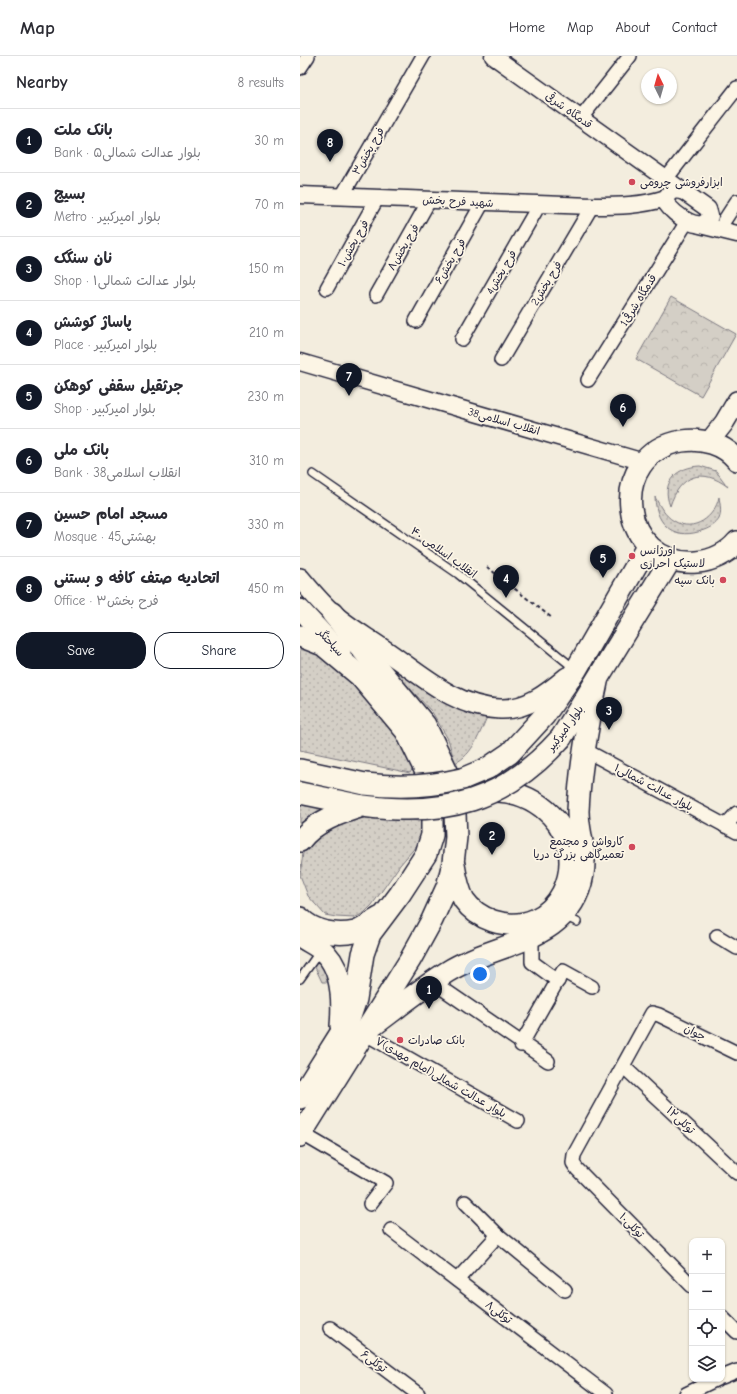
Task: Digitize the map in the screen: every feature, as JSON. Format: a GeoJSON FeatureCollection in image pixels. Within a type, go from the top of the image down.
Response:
{"type":"FeatureCollection","features":[{"type":"Feature","properties":{"kind":"main road"},"geometry":{"type":"LineString","coordinates":[[709,442],[724,423],[737,401]]}},
{"type":"Feature","properties":{"kind":"main road"},"geometry":{"type":"LineString","coordinates":[[736,455],[709,442],[691,439],[673,442],[657,450],[644,462],[634,478],[631,489],[631,514],[637,531],[648,545],[671,559],[688,562],[704,561],[720,555],[737,542]]}},
{"type":"Feature","properties":{"kind":"main road"},"geometry":{"type":"LineString","coordinates":[[300,770],[365,784],[392,788],[443,784],[462,779],[488,768],[510,753],[544,716],[576,670],[648,545]]}},
{"type":"Feature","properties":{"kind":"main road","name":"بلوار امیرکبیر"},"geometry":{"type":"LineString","coordinates":[[300,793],[363,806],[390,809],[435,807],[462,803],[494,791],[511,782],[546,754],[561,738],[597,682],[671,559]]}},
{"type":"Feature","properties":{"kind":"main road","name":"سیاحتگر"},"geometry":{"type":"LineString","coordinates":[[300,578],[332,613],[435,686],[463,701],[482,707],[502,710],[525,705],[543,696],[576,670]]}},
{"type":"Feature","properties":{"kind":"main road","name":"سیاحتگر"},"geometry":{"type":"LineString","coordinates":[[300,609],[330,640],[360,676]]}},
{"type":"Feature","properties":{"kind":"main road"},"geometry":{"type":"LineString","coordinates":[[301,1134],[410,960],[432,920],[447,886],[453,863],[456,837],[455,814],[446,771],[425,725],[332,613]]}},
{"type":"Feature","properties":{"kind":"main road"},"geometry":{"type":"LineString","coordinates":[[300,636],[323,645],[360,676],[406,730],[426,772],[431,799],[432,835],[426,854],[400,894],[370,934],[362,960],[356,999],[349,1020],[300,1098]]}},
{"type":"Feature","properties":{"kind":"main road"},"geometry":{"type":"LineString","coordinates":[[364,1033],[448,971],[482,954],[532,938],[570,919],[583,875],[584,854],[578,813],[583,749],[597,682]]}},
{"type":"Feature","properties":{"kind":"main road"},"geometry":{"type":"LineString","coordinates":[[453,863],[457,882],[463,898],[470,907],[484,918],[504,924],[522,924],[539,917],[555,905],[565,890],[571,859],[569,845],[562,830],[544,808],[532,800],[515,794],[494,791]]}},
{"type":"Feature","properties":{"kind":"main road"},"geometry":{"type":"LineString","coordinates":[[300,841],[316,825],[348,810],[363,806]]}},
{"type":"Feature","properties":{"kind":"main road"},"geometry":{"type":"LineString","coordinates":[[300,918],[307,925],[323,931],[338,933],[356,932],[382,917]]}},
{"type":"Feature","properties":{"kind":"main road"},"geometry":{"type":"LineString","coordinates":[[300,936],[321,950],[331,962],[338,978],[342,1004],[340,1036]]}},
{"type":"Feature","properties":{"kind":"street"},"geometry":{"type":"LineString","coordinates":[[300,68],[308,56]]}},
{"type":"Feature","properties":{"kind":"street","name":"فرح بخش۳"},"geometry":{"type":"LineString","coordinates":[[342,196],[423,56]]}},
{"type":"Feature","properties":{"kind":"street","name":"قدمگاه شرقی"},"geometry":{"type":"LineString","coordinates":[[493,56],[646,164],[667,190],[666,203],[669,208],[690,221]]}},
{"type":"Feature","properties":{"kind":"street"},"geometry":{"type":"LineString","coordinates":[[581,118],[630,56]]}},
{"type":"Feature","properties":{"kind":"street"},"geometry":{"type":"LineString","coordinates":[[667,190],[737,88]]}},
{"type":"Feature","properties":{"kind":"street","name":"شهید فرح بخش"},"geometry":{"type":"LineString","coordinates":[[300,195],[430,199],[539,205],[616,206],[647,204],[667,190],[678,190],[684,192],[708,209]]}},
{"type":"Feature","properties":{"kind":"street","name":"فرح بخش۱۰"},"geometry":{"type":"LineString","coordinates":[[327,288],[378,197]]}},
{"type":"Feature","properties":{"kind":"street","name":"فرح بخش۸"},"geometry":{"type":"LineString","coordinates":[[376,295],[430,199]]}},
{"type":"Feature","properties":{"kind":"street"},"geometry":{"type":"LineString","coordinates":[[708,209],[731,225],[737,200]]}},
{"type":"Feature","properties":{"kind":"street","name":"فرح بخش۶"},"geometry":{"type":"LineString","coordinates":[[416,321],[484,202]]}},
{"type":"Feature","properties":{"kind":"street","name":"4فرح بخش"},"geometry":{"type":"LineString","coordinates":[[462,339],[539,205]]}},
{"type":"Feature","properties":{"kind":"street","name":"2فرح بخش"},"geometry":{"type":"LineString","coordinates":[[501,360],[592,206]]}},
{"type":"Feature","properties":{"kind":"street","name":"شهید فرح بخش"},"geometry":{"type":"LineString","coordinates":[[616,206],[690,221]]}},
{"type":"Feature","properties":{"kind":"street"},"geometry":{"type":"LineString","coordinates":[[690,221],[709,220],[710,216],[708,209]]}},
{"type":"Feature","properties":{"kind":"street"},"geometry":{"type":"LineString","coordinates":[[690,221],[737,234]]}},
{"type":"Feature","properties":{"kind":"street","name":"1قدمگاه شرقی"},"geometry":{"type":"LineString","coordinates":[[588,380],[690,221]]}},
{"type":"Feature","properties":{"kind":"street","name":"38انقلاب اسلامی"},"geometry":{"type":"LineString","coordinates":[[300,362],[644,462]]}},
{"type":"Feature","properties":{"kind":"street","name":"بلوار عدالت شمالی۱"},"geometry":{"type":"LineString","coordinates":[[583,749],[737,832]]}},
{"type":"Feature","properties":{"kind":"street"},"geometry":{"type":"LineString","coordinates":[[725,826],[737,813]]}},
{"type":"Feature","properties":{"kind":"street"},"geometry":{"type":"LineString","coordinates":[[717,936],[737,948]]}},
{"type":"Feature","properties":{"kind":"street"},"geometry":{"type":"LineString","coordinates":[[532,938],[532,962],[558,981]]}},
{"type":"Feature","properties":{"kind":"street"},"geometry":{"type":"LineString","coordinates":[[521,1045],[563,971],[592,986]]}},
{"type":"Feature","properties":{"kind":"street"},"geometry":{"type":"LineString","coordinates":[[433,982],[521,1045],[548,1061]]}},
{"type":"Feature","properties":{"kind":"street","name":"جوان"},"geometry":{"type":"LineString","coordinates":[[624,1067],[652,1013],[737,1053]]}},
{"type":"Feature","properties":{"kind":"street","name":"۷بلوار عدالت شمالی(امام مهدی)"},"geometry":{"type":"LineString","coordinates":[[364,1033],[518,1121]]}},
{"type":"Feature","properties":{"kind":"street","name":"۱۰توکلی"},"geometry":{"type":"LineString","coordinates":[[624,1067],[574,1155],[574,1163],[577,1169],[689,1283]]}},
{"type":"Feature","properties":{"kind":"street","name":"توکلی۱۲"},"geometry":{"type":"LineString","coordinates":[[624,1067],[737,1173]]}},
{"type":"Feature","properties":{"kind":"street"},"geometry":{"type":"LineString","coordinates":[[301,1134],[386,1183],[370,1204]]}},
{"type":"Feature","properties":{"kind":"street"},"geometry":{"type":"LineString","coordinates":[[465,1202],[498,1235],[565,1290]]}},
{"type":"Feature","properties":{"kind":"street","name":"توکلی۸"},"geometry":{"type":"LineString","coordinates":[[391,1230],[606,1394]]}},
{"type":"Feature","properties":{"kind":"street"},"geometry":{"type":"LineString","coordinates":[[457,1280],[498,1235]]}},
{"type":"Feature","properties":{"kind":"street"},"geometry":{"type":"LineString","coordinates":[[725,1320],[737,1332]]}},
{"type":"Feature","properties":{"kind":"street","name":"توکلی۶"},"geometry":{"type":"LineString","coordinates":[[330,1328],[418,1394]]}},
{"type":"Feature","properties":{"kind":"street"},"geometry":{"type":"LineString","coordinates":[[725,1376],[737,1371]]}},
{"type":"Feature","properties":{"kind":"street"},"geometry":{"type":"LineString","coordinates":[[686,1394],[710,1382]]}},
{"type":"Feature","properties":{"kind":"street"},"geometry":{"type":"LineString","coordinates":[[712,1382],[715,1394]]}},
{"type":"Feature","properties":{"kind":"lane","name":"انقلاب اسلامی ۴۰"},"geometry":{"type":"LineString","coordinates":[[313,474],[458,574],[576,670]]}},
{"type":"Feature","properties":{"kind":"lane"},"geometry":{"type":"LineString","coordinates":[[300,979],[321,950]]}},
{"type":"Feature","properties":{"kind":"path"},"geometry":{"type":"LineString","coordinates":[[487,567],[552,618]]}},
{"type":"Feature","properties":{"kind":"green space"},"geometry":{"type":"Polygon","coordinates":[[[671,297],[736,334],[701,396],[636,359],[671,297]]]}},
{"type":"Feature","properties":{"kind":"green space"},"geometry":{"type":"Polygon","coordinates":[[[700,466],[716,471],[728,487],[709,477],[693,477],[680,487],[674,495],[670,506],[667,489],[673,477],[685,469],[700,466]]]}},
{"type":"Feature","properties":{"kind":"green space"},"geometry":{"type":"Polygon","coordinates":[[[655,497],[668,516],[674,521],[682,524],[696,524],[708,517],[717,504],[719,497],[720,516],[715,524],[704,530],[685,534],[676,532],[669,529],[659,516],[655,497]]]}},
{"type":"Feature","properties":{"kind":"green space"},"geometry":{"type":"Polygon","coordinates":[[[300,645],[313,649],[326,658],[351,681],[401,742],[413,768],[410,773],[300,750],[300,645]]]}},
{"type":"Feature","properties":{"kind":"green space"},"geometry":{"type":"Polygon","coordinates":[[[373,649],[488,715],[479,736],[467,755],[455,763],[448,739],[432,712],[373,649]]]}},
{"type":"Feature","properties":{"kind":"green space"},"geometry":{"type":"Polygon","coordinates":[[[300,798],[333,806],[311,815],[300,828],[300,798]]]}},
{"type":"Feature","properties":{"kind":"green space"},"geometry":{"type":"Polygon","coordinates":[[[349,816],[391,817],[425,822],[424,837],[400,865],[372,905],[364,913],[354,918],[325,915],[308,896],[300,875],[303,853],[309,841],[349,816]]]}},
{"type":"Feature","properties":{"kind":"green space"},"geometry":{"type":"Polygon","coordinates":[[[314,959],[322,960],[331,982],[322,982],[313,963],[314,959]]]}},
{"type":"Feature","properties":{"kind":"place","name":"اتحادیه صتف کافه و بستنی"},"geometry":{"type":"Point","coordinates":[330,162]}},
{"type":"Feature","properties":{"kind":"place","name":"ابزارفروشی چرومی"},"geometry":{"type":"Point","coordinates":[632,182]}},
{"type":"Feature","properties":{"kind":"place","name":"مسجد امام حسین"},"geometry":{"type":"Point","coordinates":[349,396]}},
{"type":"Feature","properties":{"kind":"place","name":"بانک ملی"},"geometry":{"type":"Point","coordinates":[623,427]}},
{"type":"Feature","properties":{"kind":"place","name":"اورژانس لاستیک احرارى"},"geometry":{"type":"Point","coordinates":[632,556]}},
{"type":"Feature","properties":{"kind":"place","name":"جرثقیل سقفی کوهکن"},"geometry":{"type":"Point","coordinates":[603,578]}},
{"type":"Feature","properties":{"kind":"place","name":"بانک سپه"},"geometry":{"type":"Point","coordinates":[723,580]}},
{"type":"Feature","properties":{"kind":"place","name":"پاساژ کوشش"},"geometry":{"type":"Point","coordinates":[506,598]}},
{"type":"Feature","properties":{"kind":"place","name":"نان سنگک"},"geometry":{"type":"Point","coordinates":[609,730]}},
{"type":"Feature","properties":{"kind":"place","name":"کارواش و مجتمع تعمیرگاهی بزرگ دریا"},"geometry":{"type":"Point","coordinates":[632,847]}},
{"type":"Feature","properties":{"kind":"place","name":"بسیج"},"geometry":{"type":"Point","coordinates":[492,855]}},
{"type":"Feature","properties":{"kind":"place","name":"بانک ملت"},"geometry":{"type":"Point","coordinates":[429,1009]}},
{"type":"Feature","properties":{"kind":"place","name":"بانک صادرات"},"geometry":{"type":"Point","coordinates":[400,1040]}}]}
